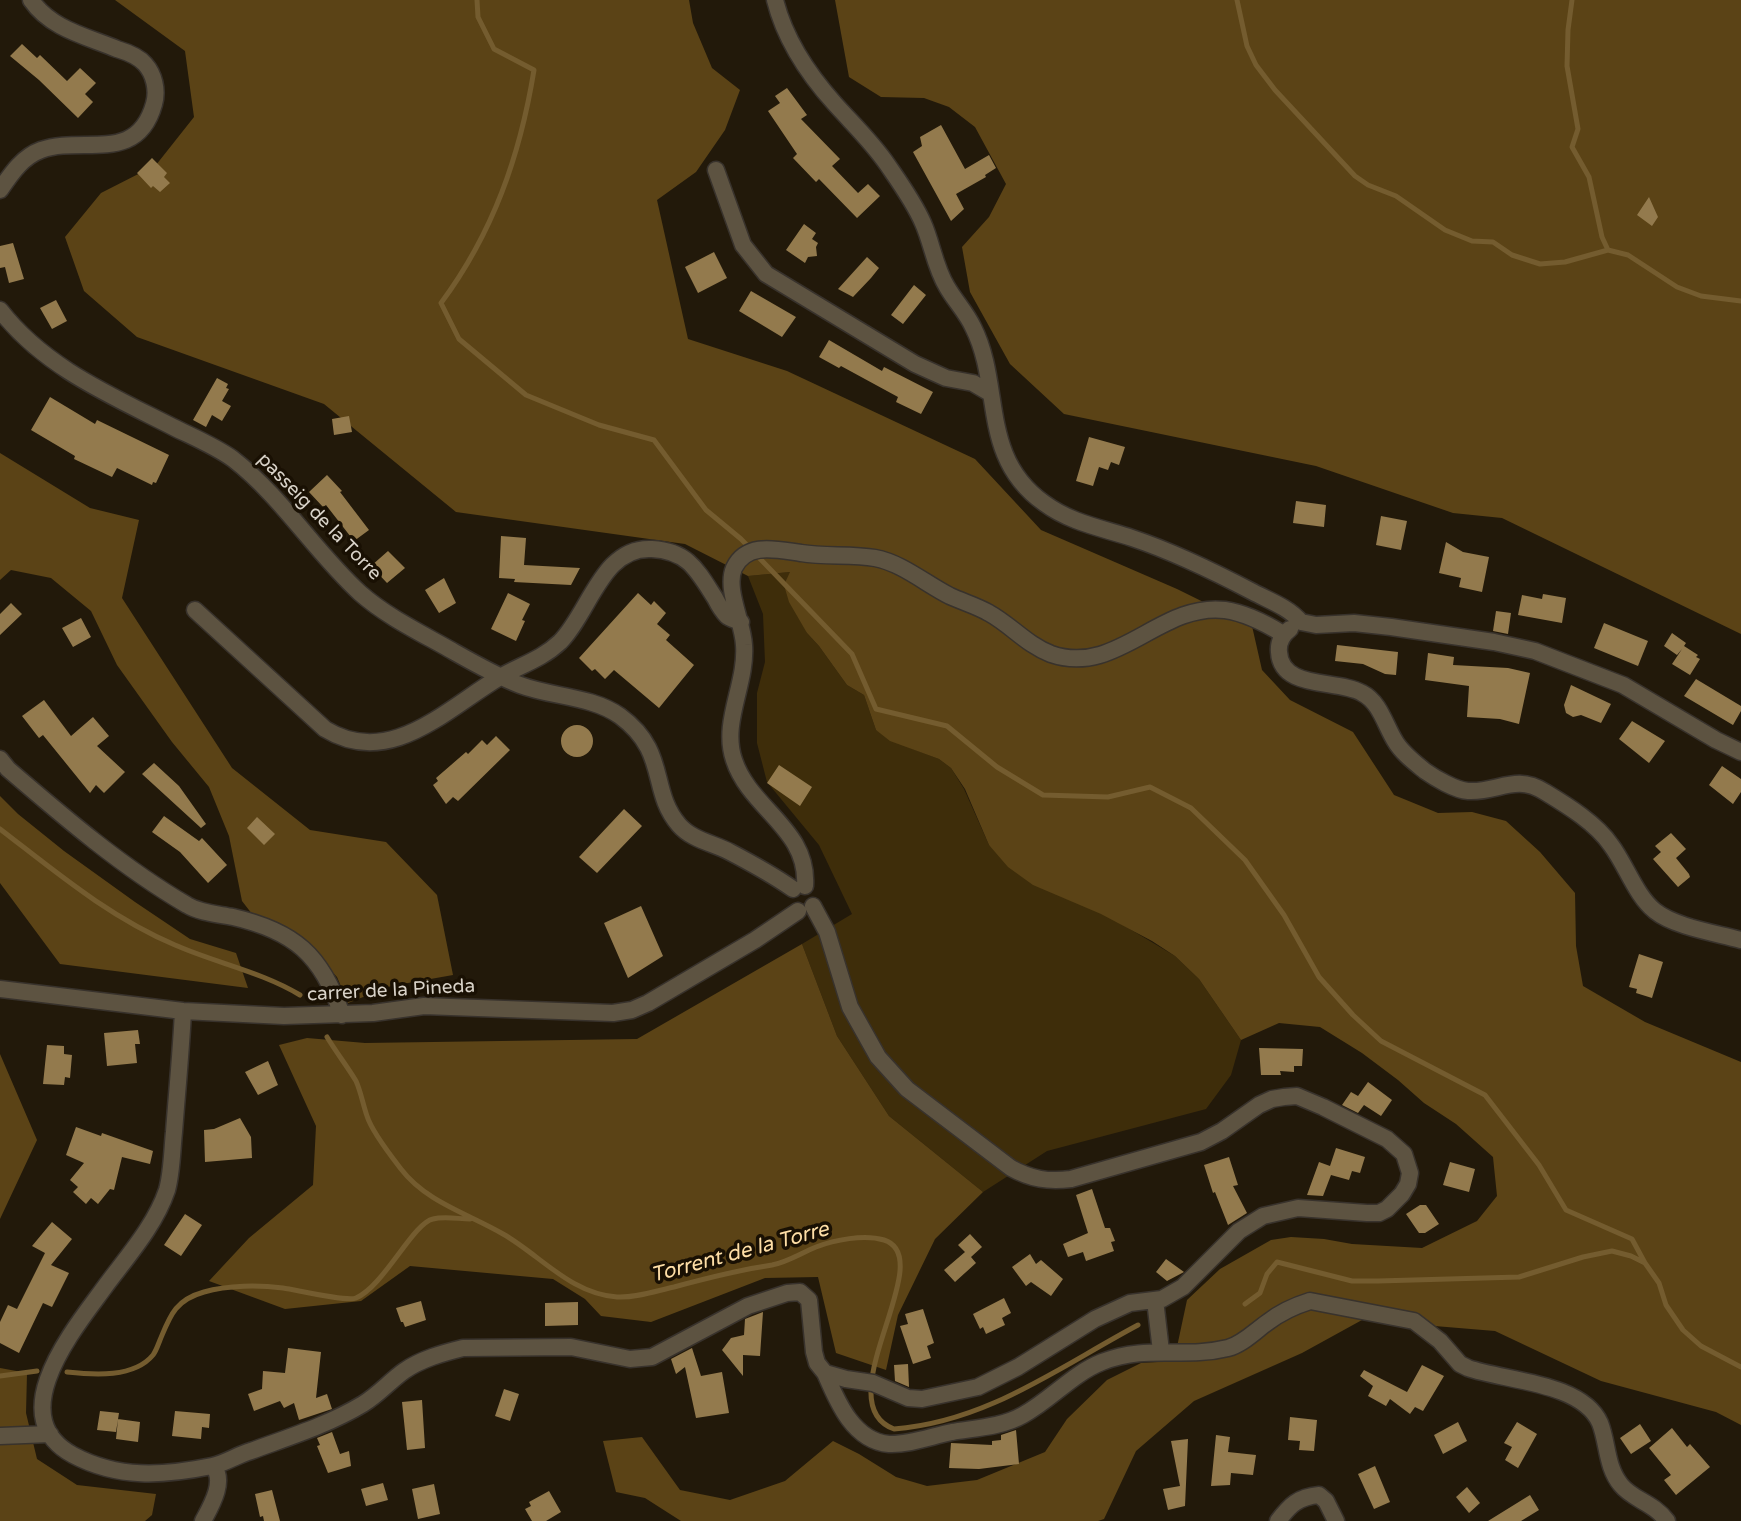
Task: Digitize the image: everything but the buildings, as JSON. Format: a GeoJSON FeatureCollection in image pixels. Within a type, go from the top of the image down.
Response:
{"type":"FeatureCollection","features":[{"type":"Feature","properties":{"kind":"street"},"geometry":{"type":"LineString","coordinates":[[0,190],[27,157],[41,150],[120,143],[136,134],[146,124],[156,99],[153,75],[144,62],[47,19],[31,0]]}},
{"type":"Feature","properties":{"kind":"street"},"geometry":{"type":"LineString","coordinates":[[775,0],[786,31],[799,56],[835,104],[871,142],[913,203],[947,287],[968,316],[976,333],[987,372],[1001,446],[1025,486],[1043,503],[1093,528],[1130,537],[1217,572],[1292,611],[1301,622],[1316,625],[1354,623],[1391,627],[1494,642],[1535,651],[1623,685],[1741,752]]}},
{"type":"Feature","properties":{"kind":"street"},"geometry":{"type":"LineString","coordinates":[[716,170],[743,245],[766,275],[915,363],[946,378],[973,383],[990,393]]}},
{"type":"Feature","properties":{"kind":"street","name":"passeig de la Torre"},"geometry":{"type":"LineString","coordinates":[[0,310],[11,324],[62,368],[206,443],[238,463],[264,487],[338,571],[379,608],[501,676],[544,692],[590,702],[618,715],[643,737],[649,747],[671,814],[681,827],[693,837],[799,887]]}},
{"type":"Feature","properties":{"kind":"street"},"geometry":{"type":"LineString","coordinates":[[825,1373],[873,1383],[908,1398],[922,1399],[978,1387],[1018,1367],[1095,1319],[1130,1303],[1162,1298],[1183,1287],[1239,1231],[1263,1216],[1298,1208],[1379,1213],[1402,1194],[1410,1173],[1404,1154],[1387,1139],[1297,1096],[1272,1099],[1249,1111],[1212,1138],[1071,1179],[1054,1181],[1026,1176],[1011,1168],[907,1088],[883,1064],[859,1027],[850,1007],[827,932],[806,908],[790,901],[799,887],[803,855],[751,789],[734,761],[730,729],[745,650],[731,583],[735,567],[749,554],[768,548],[811,555],[882,560],[950,596],[988,612],[1034,645],[1060,656],[1083,659],[1109,653],[1175,617],[1207,610],[1224,610],[1250,616],[1283,634]]}},
{"type":"Feature","properties":{"kind":"street"},"geometry":{"type":"LineString","coordinates":[[195,610],[325,729],[348,741],[361,744],[390,741],[404,735],[461,704],[501,676],[533,662],[560,642],[616,560],[629,551],[670,551],[685,558],[698,571],[727,616],[741,622]]}},
{"type":"Feature","properties":{"kind":"street"},"geometry":{"type":"LineString","coordinates":[[1301,622],[1283,634],[1278,646],[1279,658],[1286,671],[1297,677],[1363,693],[1373,700],[1403,752],[1428,773],[1459,789],[1470,791],[1530,783],[1589,822],[1610,842],[1644,899],[1655,911],[1674,920],[1741,940]]}},
{"type":"Feature","properties":{"kind":"street"},"geometry":{"type":"LineString","coordinates":[[0,759],[8,769],[104,850],[190,907],[257,923],[279,931],[298,945],[315,960],[333,988],[342,1015]]}},
{"type":"Feature","properties":{"kind":"street","name":"carrer de la Pineda"},"geometry":{"type":"LineString","coordinates":[[0,989],[183,1011],[284,1016],[342,1015],[433,1006],[613,1013],[632,1010],[648,1003],[806,908]]}},
{"type":"Feature","properties":{"kind":"street"},"geometry":{"type":"LineString","coordinates":[[183,1011],[167,1189],[148,1227],[71,1331],[51,1371],[43,1398],[50,1434],[63,1449],[86,1462],[116,1470],[162,1474],[214,1466],[342,1415],[367,1402],[405,1370],[430,1357],[463,1348],[571,1347],[630,1359],[652,1357],[730,1315],[787,1293],[800,1292],[809,1300],[817,1363],[825,1373],[838,1404],[849,1420],[876,1440],[890,1444],[1006,1424],[1092,1366],[1126,1354],[1161,1351],[1187,1353],[1231,1347],[1280,1314],[1310,1301],[1413,1321],[1440,1341],[1460,1364],[1468,1368],[1548,1388],[1585,1405],[1599,1421],[1607,1454],[1619,1484],[1654,1507],[1668,1521]]}},
{"type":"Feature","properties":{"kind":"street"},"geometry":{"type":"LineString","coordinates":[[1155,1300],[1157,1335],[1161,1351]]}},
{"type":"Feature","properties":{"kind":"street"},"geometry":{"type":"LineString","coordinates":[[0,1436],[50,1434]]}},
{"type":"Feature","properties":{"kind":"street"},"geometry":{"type":"LineString","coordinates":[[203,1521],[217,1488],[219,1475],[214,1466]]}},
{"type":"Feature","properties":{"kind":"street"},"geometry":{"type":"LineString","coordinates":[[1278,1521],[1295,1501],[1302,1497],[1319,1495],[1326,1501],[1336,1521]]}},
{"type":"Feature","properties":{"kind":"shaded area"},"geometry":{"type":"Polygon","coordinates":[[[115,0],[689,0],[693,23],[712,68],[740,90],[725,130],[696,172],[657,200],[688,339],[787,371],[975,459],[1041,530],[1177,589],[1252,626],[1262,670],[1290,700],[1353,732],[1394,795],[1438,813],[1472,812],[1506,821],[1540,852],[1575,893],[1576,946],[1583,986],[1645,1022],[1741,1062],[1741,1425],[1716,1412],[1601,1381],[1495,1331],[1362,1320],[1302,1353],[1194,1401],[1136,1451],[1104,1519],[1098,1521],[681,1521],[645,1498],[616,1492],[603,1441],[642,1437],[680,1490],[730,1500],[785,1481],[833,1441],[896,1477],[927,1486],[977,1480],[1045,1452],[1067,1419],[1107,1380],[1141,1363],[1174,1361],[1187,1300],[1220,1269],[1271,1240],[1291,1237],[1422,1248],[1477,1221],[1497,1196],[1493,1157],[1456,1124],[1424,1103],[1398,1080],[1320,1027],[1279,1023],[1241,1040],[1199,979],[1175,956],[1101,914],[1033,885],[1008,867],[989,845],[965,789],[951,768],[939,759],[890,741],[876,730],[864,695],[847,685],[807,633],[789,602],[784,585],[790,572],[748,576],[685,544],[456,512],[324,404],[137,337],[84,291],[65,237],[101,193],[156,165],[194,117],[185,51],[115,0]]]}},
{"type":"Feature","properties":{"kind":"shaded area"},"geometry":{"type":"Polygon","coordinates":[[[835,0],[1741,0],[1741,634],[1502,518],[1453,513],[1316,466],[1064,414],[1010,364],[970,292],[962,247],[989,217],[1006,184],[975,127],[949,107],[924,98],[881,97],[849,77],[835,0]]]}},
{"type":"Feature","properties":{"kind":"shaded area"},"geometry":{"type":"Polygon","coordinates":[[[0,453],[90,508],[139,520],[122,598],[232,768],[310,830],[386,842],[437,895],[453,975],[391,986],[348,1003],[337,977],[294,931],[259,923],[242,901],[229,836],[209,787],[172,742],[117,665],[91,611],[51,578],[11,570],[0,580],[0,453]]]}},
{"type":"Feature","properties":{"kind":"shaded area"},"geometry":{"type":"Polygon","coordinates":[[[790,572],[807,633],[847,685],[864,695],[876,730],[910,748],[939,759],[951,768],[964,789],[989,845],[1175,956],[1199,979],[1241,1040],[1231,1075],[1206,1109],[1047,1151],[983,1192],[889,1116],[837,1036],[802,944],[852,914],[819,845],[767,782],[757,743],[757,693],[765,662],[763,614],[748,576],[790,572]]]}},
{"type":"Feature","properties":{"kind":"shaded area"},"geometry":{"type":"Polygon","coordinates":[[[0,796],[64,851],[190,939],[236,953],[248,988],[60,964],[0,883],[0,796]]]}},
{"type":"Feature","properties":{"kind":"shaded area"},"geometry":{"type":"Polygon","coordinates":[[[802,944],[837,1036],[889,1116],[983,1192],[935,1239],[898,1315],[886,1370],[836,1353],[818,1277],[765,1278],[651,1322],[601,1316],[585,1299],[553,1279],[410,1266],[361,1301],[285,1309],[209,1281],[249,1238],[313,1185],[316,1126],[279,1045],[307,1038],[365,1043],[637,1039],[802,944]]]}},
{"type":"Feature","properties":{"kind":"shaded area"},"geometry":{"type":"Polygon","coordinates":[[[0,1054],[37,1140],[0,1219],[0,1054]]]}},
{"type":"Feature","properties":{"kind":"shaded area"},"geometry":{"type":"Polygon","coordinates":[[[0,1368],[27,1373],[26,1413],[37,1459],[77,1485],[156,1494],[152,1515],[145,1521],[0,1521],[0,1368]]]}},
{"type":"Feature","properties":{"kind":"waterway"},"geometry":{"type":"LineString","coordinates":[[477,0],[478,17],[494,49],[534,70],[521,133],[502,192],[476,249],[441,303],[459,339],[526,395],[599,425],[654,440],[706,510],[741,539],[852,654],[876,709],[947,726],[997,767],[1043,795],[1108,797],[1150,787],[1191,808],[1245,860],[1284,915],[1319,977],[1353,1015],[1381,1041],[1485,1095],[1539,1165],[1566,1210],[1632,1239],[1645,1263]]}},
{"type":"Feature","properties":{"kind":"waterway"},"geometry":{"type":"LineString","coordinates":[[1237,0],[1247,46],[1256,65],[1275,90],[1355,176],[1368,185],[1396,196],[1445,230],[1472,241],[1493,242],[1512,255],[1540,264],[1565,262],[1608,250],[1628,255],[1677,287],[1701,296],[1741,301]]}},
{"type":"Feature","properties":{"kind":"waterway"},"geometry":{"type":"LineString","coordinates":[[1572,0],[1567,66],[1578,129],[1572,147],[1589,177],[1602,237],[1608,250]]}},
{"type":"Feature","properties":{"kind":"waterway","name":"Torrent de la Torre"},"geometry":{"type":"LineString","coordinates":[[0,829],[84,893],[151,934],[270,980],[300,995]]}},
{"type":"Feature","properties":{"kind":"waterway","name":"Torrent de la Torre"},"geometry":{"type":"LineString","coordinates":[[327,1037],[356,1081],[373,1129],[411,1180],[435,1199],[503,1234],[585,1289],[617,1297],[639,1295],[723,1274],[778,1264],[816,1247],[840,1240],[884,1240],[898,1252],[900,1273],[875,1363],[871,1391],[876,1414],[894,1429],[960,1416],[991,1404],[1051,1375],[1138,1325]]}},
{"type":"Feature","properties":{"kind":"waterway"},"geometry":{"type":"LineString","coordinates":[[67,1372],[113,1373],[135,1368],[153,1355],[167,1324],[180,1304],[204,1292],[264,1286],[356,1298],[377,1281],[425,1223],[437,1218],[470,1219]]}},
{"type":"Feature","properties":{"kind":"waterway","name":"Torrent de la Torre"},"geometry":{"type":"LineString","coordinates":[[1245,1304],[1260,1293],[1267,1274],[1277,1262],[1352,1281],[1519,1277],[1612,1251],[1645,1263],[1659,1283],[1666,1305],[1683,1330],[1701,1346],[1741,1367]]}},
{"type":"Feature","properties":{"kind":"waterway"},"geometry":{"type":"LineString","coordinates":[[0,1376],[37,1371]]}}]}
